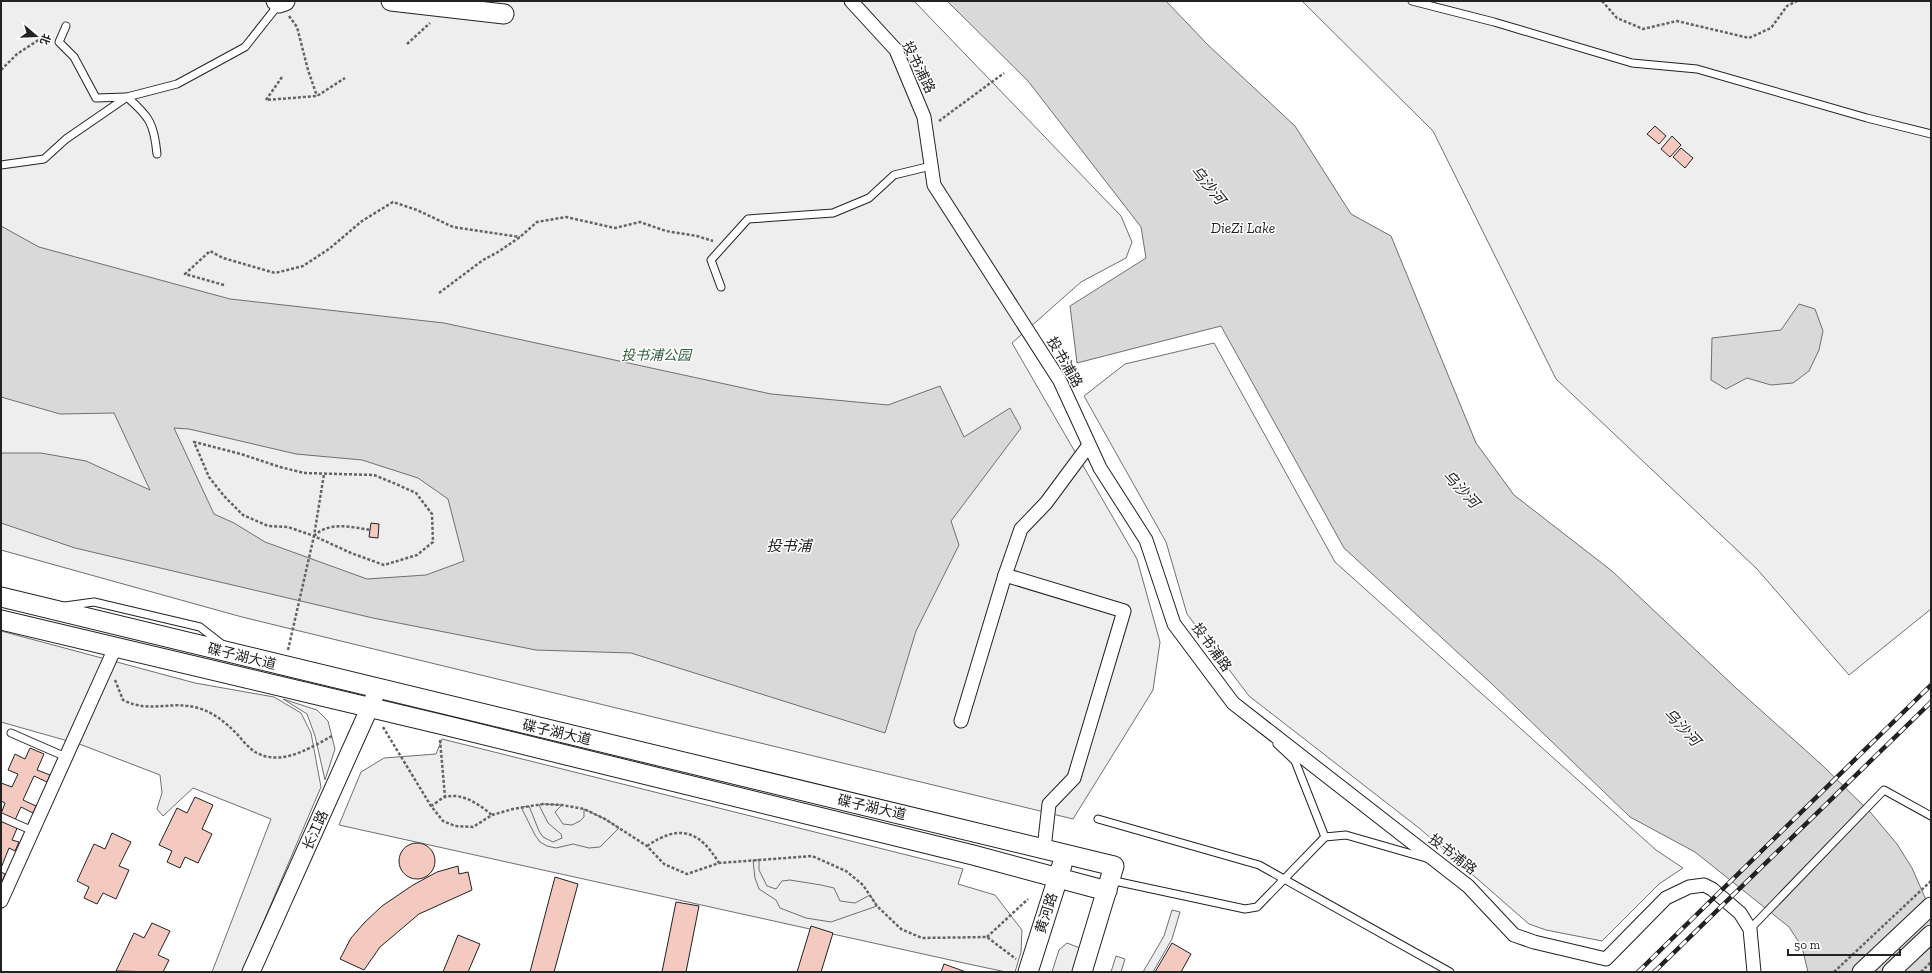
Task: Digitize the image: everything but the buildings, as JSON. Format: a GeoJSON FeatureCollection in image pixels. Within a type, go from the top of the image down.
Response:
{"type":"FeatureCollection","features":[{"type":"Feature","properties":{"kind":"main road"},"geometry":{"type":"LineString","coordinates":[[391,1],[504,14]]}},
{"type":"Feature","properties":{"kind":"main road","name":"碟子湖大道"},"geometry":{"type":"LineString","coordinates":[[1,597],[1065,854],[1110,879]]}},
{"type":"Feature","properties":{"kind":"main road","name":"碟子湖大道"},"geometry":{"type":"LineString","coordinates":[[1,620],[112,655],[369,707],[1058,877],[1110,879]]}},
{"type":"Feature","properties":{"kind":"main road","name":"黄河路"},"geometry":{"type":"LineString","coordinates":[[1028,971],[1065,854]]}},
{"type":"Feature","properties":{"kind":"main road"},"geometry":{"type":"LineString","coordinates":[[1082,972],[1110,879]]}},
{"type":"Feature","properties":{"kind":"street","name":"投书浦路"},"geometry":{"type":"LineString","coordinates":[[851,1],[896,50],[924,117],[934,185],[1060,381],[1100,468],[1146,540],[1174,624],[1233,703],[1468,886],[1514,935],[1534,942],[1606,959],[1666,898],[1689,887],[1704,885],[1712,889],[1740,913],[1750,929],[1754,972]]}},
{"type":"Feature","properties":{"kind":"street"},"geometry":{"type":"LineString","coordinates":[[961,721],[1005,575],[1021,529],[1046,503],[1089,445]]}},
{"type":"Feature","properties":{"kind":"street"},"geometry":{"type":"LineString","coordinates":[[1005,575],[1124,611],[1074,778],[1049,804],[1044,849]]}},
{"type":"Feature","properties":{"kind":"street"},"geometry":{"type":"LineString","coordinates":[[1,901],[112,655]]}},
{"type":"Feature","properties":{"kind":"street","name":"长江路"},"geometry":{"type":"LineString","coordinates":[[252,972],[378,689]]}},
{"type":"Feature","properties":{"kind":"street"},"geometry":{"type":"LineString","coordinates":[[1861,972],[1931,906]]}},
{"type":"Feature","properties":{"kind":"street"},"geometry":{"type":"LineString","coordinates":[[1891,972],[1931,934]]}},
{"type":"Feature","properties":{"kind":"lane"},"geometry":{"type":"LineString","coordinates":[[1412,1],[1494,22],[1632,63],[1697,69],[1867,118],[1931,134]]}},
{"type":"Feature","properties":{"kind":"lane"},"geometry":{"type":"LineString","coordinates":[[66,26],[59,42],[74,57],[96,98],[127,97],[177,84],[245,47],[280,2]]}},
{"type":"Feature","properties":{"kind":"lane"},"geometry":{"type":"LineString","coordinates":[[127,97],[144,112],[155,132],[157,154]]}},
{"type":"Feature","properties":{"kind":"lane"},"geometry":{"type":"LineString","coordinates":[[1,165],[44,159],[66,139],[127,97]]}},
{"type":"Feature","properties":{"kind":"lane"},"geometry":{"type":"LineString","coordinates":[[721,287],[711,260],[748,218],[833,213],[868,198],[894,175],[931,166]]}},
{"type":"Feature","properties":{"kind":"lane"},"geometry":{"type":"LineString","coordinates":[[1233,703],[1295,761],[1325,837]]}},
{"type":"Feature","properties":{"kind":"lane"},"geometry":{"type":"LineString","coordinates":[[11,734],[66,757]]}},
{"type":"Feature","properties":{"kind":"lane"},"geometry":{"type":"LineString","coordinates":[[1750,929],[1884,790],[1931,816]]}},
{"type":"Feature","properties":{"kind":"lane"},"geometry":{"type":"LineString","coordinates":[[1,817],[33,831]]}},
{"type":"Feature","properties":{"kind":"lane"},"geometry":{"type":"LineString","coordinates":[[1098,819],[1259,865],[1450,972]]}},
{"type":"Feature","properties":{"kind":"lane"},"geometry":{"type":"LineString","coordinates":[[1110,879],[1245,909],[1257,907],[1325,837],[1346,835],[1435,860]]}},
{"type":"Feature","properties":{"kind":"path"},"geometry":{"type":"LineString","coordinates":[[1602,1],[1617,18],[1643,29],[1677,21],[1749,38],[1771,28],[1787,6],[1797,1]]}},
{"type":"Feature","properties":{"kind":"path"},"geometry":{"type":"LineString","coordinates":[[280,2],[297,27],[308,70],[317,96]]}},
{"type":"Feature","properties":{"kind":"path"},"geometry":{"type":"LineString","coordinates":[[1,70],[17,54],[40,39],[59,42]]}},
{"type":"Feature","properties":{"kind":"path"},"geometry":{"type":"LineString","coordinates":[[926,130],[1004,72]]}},
{"type":"Feature","properties":{"kind":"path"},"geometry":{"type":"LineString","coordinates":[[282,77],[266,100],[317,96],[345,78]]}},
{"type":"Feature","properties":{"kind":"path"},"geometry":{"type":"LineString","coordinates":[[224,284],[185,274],[210,251],[223,258],[274,274],[303,266],[329,249],[362,221],[393,202],[417,210],[452,227],[520,237]]}},
{"type":"Feature","properties":{"kind":"path"},"geometry":{"type":"LineString","coordinates":[[439,293],[483,260],[520,237],[537,222],[566,217],[615,228],[640,222],[666,232],[697,236],[725,245]]}},
{"type":"Feature","properties":{"kind":"path"},"geometry":{"type":"LineString","coordinates":[[194,442],[304,473],[374,475],[416,493],[432,514],[433,542],[417,555],[384,565],[351,553],[314,536],[288,527],[268,526],[243,515],[224,496],[209,477],[194,442]]}},
{"type":"Feature","properties":{"kind":"path"},"geometry":{"type":"LineString","coordinates":[[284,666],[314,536],[324,474]]}},
{"type":"Feature","properties":{"kind":"path"},"geometry":{"type":"LineString","coordinates":[[314,536],[320,529],[332,526],[370,530]]}},
{"type":"Feature","properties":{"kind":"path"},"geometry":{"type":"LineString","coordinates":[[112,655],[124,700],[140,707],[147,708],[180,705],[200,709],[223,720],[248,746],[256,752],[277,758],[289,756],[304,751],[332,736]]}},
{"type":"Feature","properties":{"kind":"path"},"geometry":{"type":"LineString","coordinates":[[369,707],[389,736],[431,806],[444,821],[455,826],[473,827],[492,815],[513,809],[543,804],[570,806],[605,819],[646,846],[664,864],[687,874],[719,863],[812,856],[846,871],[863,885],[877,906],[901,929],[922,938],[987,937],[1028,971]]}},
{"type":"Feature","properties":{"kind":"path"},"geometry":{"type":"LineString","coordinates":[[438,724],[445,797]]}},
{"type":"Feature","properties":{"kind":"path"},"geometry":{"type":"LineString","coordinates":[[431,806],[445,797],[459,797],[478,804],[492,815]]}},
{"type":"Feature","properties":{"kind":"path"},"geometry":{"type":"LineString","coordinates":[[646,846],[659,838],[677,832],[692,834],[710,848],[719,863]]}},
{"type":"Feature","properties":{"kind":"path"},"geometry":{"type":"LineString","coordinates":[[1834,972],[1931,881]]}},
{"type":"Feature","properties":{"kind":"path"},"geometry":{"type":"LineString","coordinates":[[987,937],[1028,899]]}},
{"type":"Feature","properties":{"kind":"path"},"geometry":{"type":"LineString","coordinates":[[1921,972],[1931,962]]}},
{"type":"Feature","properties":{"kind":"green space","name":"投书浦公园"},"geometry":{"type":"Polygon","coordinates":[[[1,1],[914,1],[1121,216],[1132,242],[1126,258],[1081,282],[1012,343],[1137,559],[1160,642],[1153,690],[1073,819],[242,617],[1,550],[1,1]]]}},
{"type":"Feature","properties":{"kind":"green space"},"geometry":{"type":"Polygon","coordinates":[[[1302,1],[1931,1],[1931,609],[1849,675],[1757,569],[1556,379],[1433,131],[1302,1]]]}},
{"type":"Feature","properties":{"kind":"green space"},"geometry":{"type":"Polygon","coordinates":[[[1214,343],[1335,562],[1656,850],[1683,868],[1659,884],[1602,941],[1546,930],[1529,924],[1419,828],[1249,696],[1187,614],[1166,542],[1084,396],[1125,364],[1214,343]]]}},
{"type":"Feature","properties":{"kind":"green space"},"geometry":{"type":"Polygon","coordinates":[[[1,631],[195,683],[274,697],[301,713],[311,733],[321,787],[242,972],[212,972],[271,819],[193,788],[163,816],[157,809],[162,793],[160,775],[82,745],[1,722],[1,631]]]}},
{"type":"Feature","properties":{"kind":"green space"},"geometry":{"type":"Polygon","coordinates":[[[442,739],[963,869],[958,884],[995,895],[1022,930],[1021,952],[1015,972],[1006,972],[973,965],[339,825],[361,772],[384,758],[436,754],[442,739]]]}},
{"type":"Feature","properties":{"kind":"green space"},"geometry":{"type":"Polygon","coordinates":[[[1067,943],[1080,948],[1077,972],[1052,972],[1059,950],[1067,943]]]}},
{"type":"Feature","properties":{"kind":"green space"},"geometry":{"type":"Polygon","coordinates":[[[1116,956],[1125,959],[1121,972],[1111,972],[1116,956]]]}},
{"type":"Feature","properties":{"kind":"shaded area"},"geometry":{"type":"Polygon","coordinates":[[[283,699],[317,710],[328,721],[335,749],[325,780],[315,736],[307,714],[283,699]]]}},
{"type":"Feature","properties":{"kind":"shaded area"},"geometry":{"type":"Polygon","coordinates":[[[539,805],[562,805],[555,812],[563,824],[572,825],[580,821],[584,817],[584,809],[605,819],[619,828],[600,847],[589,848],[573,844],[556,848],[547,846],[540,842],[535,835],[521,807],[529,806],[543,837],[553,842],[562,838],[561,834],[548,823],[539,805]]]}},
{"type":"Feature","properties":{"kind":"shaded area"},"geometry":{"type":"Polygon","coordinates":[[[753,860],[759,860],[759,870],[767,886],[776,889],[782,881],[790,880],[821,885],[834,888],[840,901],[855,903],[870,895],[877,906],[831,922],[806,918],[780,908],[776,900],[759,889],[755,878],[753,860]]]}},
{"type":"Feature","properties":{"kind":"shaded area"},"geometry":{"type":"Polygon","coordinates":[[[1172,910],[1180,912],[1172,939],[1153,972],[1143,972],[1164,936],[1172,910]]]}},
{"type":"Feature","properties":{"kind":"water","name":"DieZi Lake"},"geometry":{"type":"Polygon","coordinates":[[[947,1],[1166,1],[1208,45],[1295,126],[1351,214],[1391,236],[1476,443],[1514,495],[1612,571],[1736,688],[1822,765],[1871,813],[1897,844],[1912,868],[1931,911],[1931,972],[1808,972],[1802,947],[1789,927],[1695,852],[1630,817],[1492,684],[1344,548],[1221,326],[1077,363],[1070,306],[1146,258],[1141,227],[1028,81],[947,1]]]}},
{"type":"Feature","properties":{"kind":"water","name":"投书浦"},"geometry":{"type":"Polygon","coordinates":[[[1,226],[39,247],[230,299],[444,323],[771,394],[888,405],[940,386],[964,437],[1010,408],[1021,428],[951,521],[959,545],[916,631],[885,733],[631,653],[536,650],[373,618],[75,548],[1,523],[1,453],[41,453],[86,461],[150,490],[114,413],[60,414],[1,397],[1,226]],[[174,428],[214,514],[234,523],[265,542],[367,579],[426,575],[464,561],[448,499],[418,478],[362,460],[296,454],[189,429],[174,428]]]}},
{"type":"Feature","properties":{"kind":"water"},"geometry":{"type":"Polygon","coordinates":[[[1799,304],[1815,309],[1823,331],[1819,350],[1809,371],[1793,383],[1771,385],[1747,378],[1726,389],[1711,380],[1712,338],[1781,330],[1799,304]]]}},
{"type":"Feature","properties":{"kind":"railway"},"geometry":{"type":"LineString","coordinates":[[1638,972],[1931,685]]}},
{"type":"Feature","properties":{"kind":"railway"},"geometry":{"type":"LineString","coordinates":[[1654,972],[1931,702]]}},
{"type":"Feature","properties":{"kind":"water label","name":"乌沙河"},"geometry":{"type":"Point","coordinates":[1208,185]}},
{"type":"Feature","properties":{"kind":"water label","name":"乌沙河"},"geometry":{"type":"Point","coordinates":[1461,489]}},
{"type":"Feature","properties":{"kind":"water label","name":"乌沙河"},"geometry":{"type":"Point","coordinates":[1682,727]}}]}
